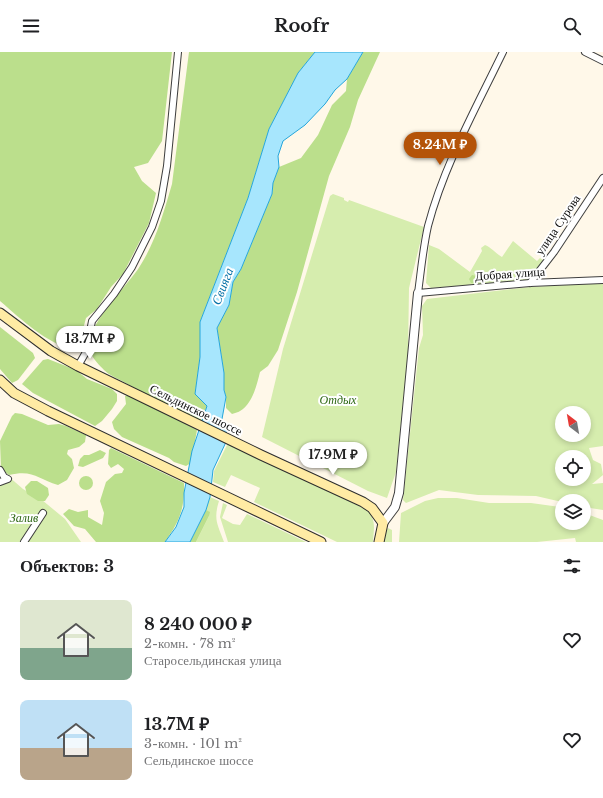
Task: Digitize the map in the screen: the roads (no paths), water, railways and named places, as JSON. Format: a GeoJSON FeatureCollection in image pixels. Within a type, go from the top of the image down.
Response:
{"type":"FeatureCollection","features":[{"type":"Feature","properties":{"kind":"main road","name":"Сельдинское шоссе"},"geometry":{"type":"LineString","coordinates":[[0,313],[51,351],[78,366],[261,455],[363,502],[372,508],[383,523]]}},
{"type":"Feature","properties":{"kind":"main road"},"geometry":{"type":"LineString","coordinates":[[0,380],[14,393],[320,542]]}},
{"type":"Feature","properties":{"kind":"main road"},"geometry":{"type":"LineString","coordinates":[[379,542],[383,523]]}},
{"type":"Feature","properties":{"kind":"street"},"geometry":{"type":"LineString","coordinates":[[78,366],[86,352],[92,321],[114,294],[132,267],[152,227],[161,201],[167,166],[178,52]]}},
{"type":"Feature","properties":{"kind":"street"},"geometry":{"type":"LineString","coordinates":[[383,523],[395,506],[399,493],[418,293],[425,243],[434,206],[452,159],[503,52]]}},
{"type":"Feature","properties":{"kind":"street"},"geometry":{"type":"LineString","coordinates":[[585,52],[603,61]]}},
{"type":"Feature","properties":{"kind":"street","name":"улица Сурова"},"geometry":{"type":"LineString","coordinates":[[530,283],[554,252],[603,178]]}},
{"type":"Feature","properties":{"kind":"street","name":"Добрая улица"},"geometry":{"type":"LineString","coordinates":[[418,293],[530,283],[603,280]]}},
{"type":"Feature","properties":{"kind":"street"},"geometry":{"type":"LineString","coordinates":[[0,470],[4,477],[8,479],[0,482]]}},
{"type":"Feature","properties":{"kind":"street"},"geometry":{"type":"LineString","coordinates":[[24,542],[43,513]]}},
{"type":"Feature","properties":{"kind":"water","name":"Свияга"},"geometry":{"type":"Polygon","coordinates":[[[315,52],[363,52],[347,79],[335,90],[325,104],[305,125],[283,141],[278,156],[279,167],[273,183],[272,194],[241,269],[233,282],[229,305],[217,328],[226,397],[222,419],[227,434],[226,442],[213,470],[210,497],[206,510],[190,542],[165,542],[176,527],[184,507],[184,493],[192,451],[207,406],[195,394],[200,357],[200,322],[248,198],[269,129],[298,73],[315,52]]]}},
{"type":"Feature","properties":{"kind":"park label","name":"Отдых"},"geometry":{"type":"Point","coordinates":[338,400]}},
{"type":"Feature","properties":{"kind":"park label","name":"Залив"},"geometry":{"type":"Point","coordinates":[24,518]}}]}
